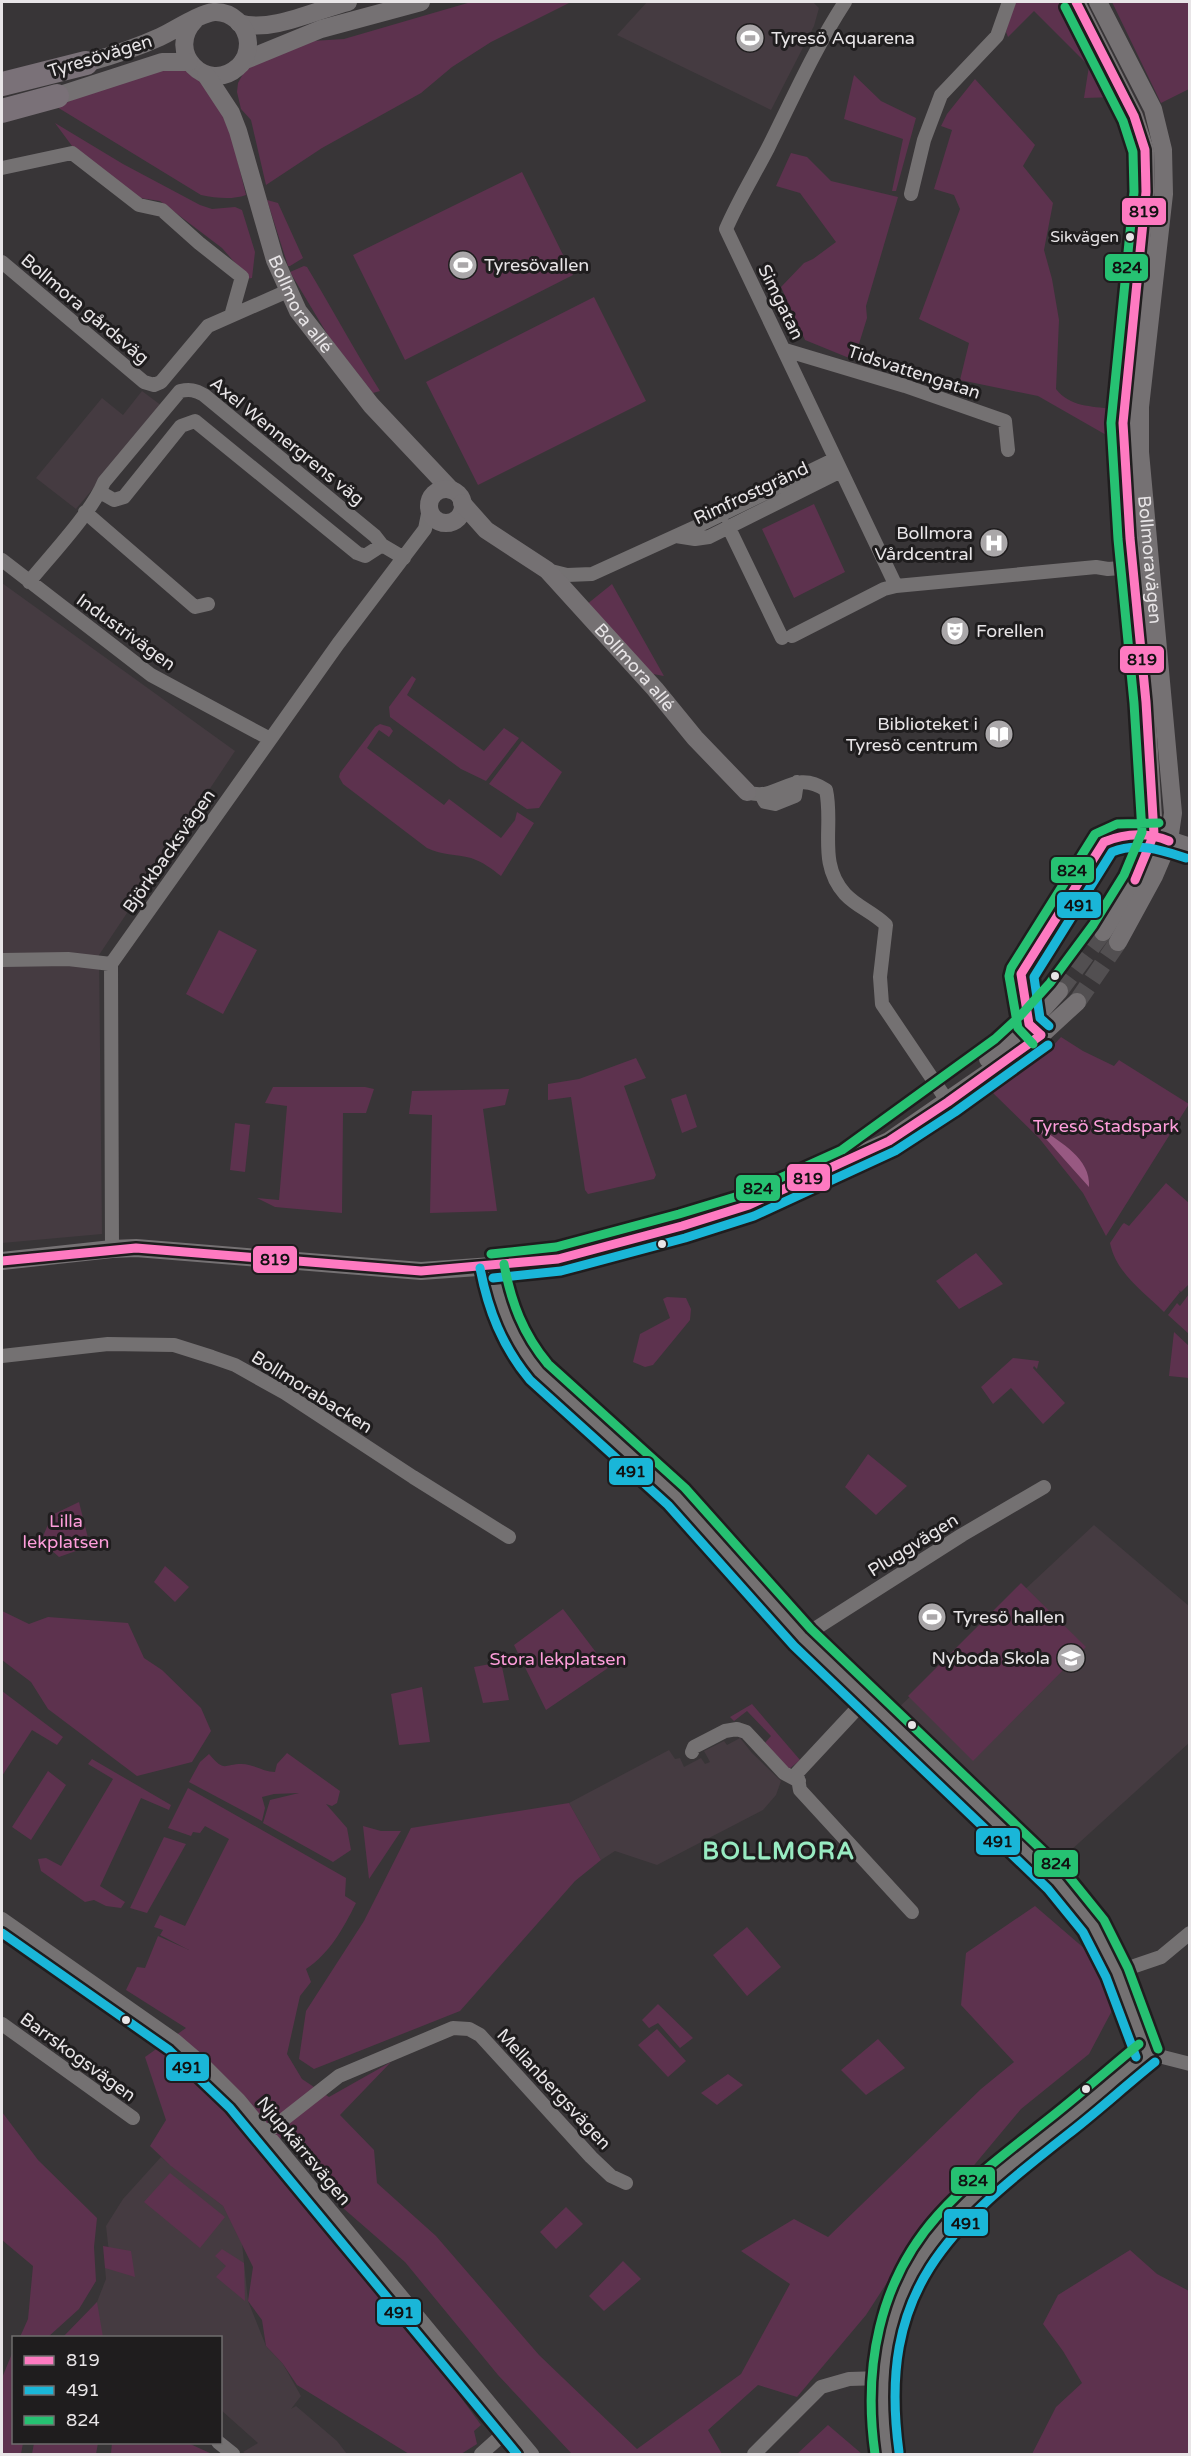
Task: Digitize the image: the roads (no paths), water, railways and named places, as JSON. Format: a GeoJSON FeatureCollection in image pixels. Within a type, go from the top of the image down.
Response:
{"type":"FeatureCollection","features":[{"type":"Feature","properties":{"kind":"highway","name":"Tyresövägen"},"geometry":{"type":"LineString","coordinates":[[2,84],[86,63]]}},
{"type":"Feature","properties":{"kind":"highway","name":"Tyresövägen"},"geometry":{"type":"LineString","coordinates":[[2,111],[57,96]]}},
{"type":"Feature","properties":{"kind":"street","name":"Tyresövägen"},"geometry":{"type":"LineString","coordinates":[[86,63],[138,47],[206,14],[218,12],[230,15],[239,23],[248,26],[266,26],[348,2]]}},
{"type":"Feature","properties":{"kind":"street"},"geometry":{"type":"LineString","coordinates":[[195,20],[184,40],[189,62],[206,75],[220,76],[321,29],[421,2]]}},
{"type":"Feature","properties":{"kind":"street","name":"Simgatan"},"geometry":{"type":"LineString","coordinates":[[845,2],[824,36],[742,192],[726,229],[896,586]]}},
{"type":"Feature","properties":{"kind":"street"},"geometry":{"type":"LineString","coordinates":[[911,194],[924,140],[941,95],[997,36],[1009,2]]}},
{"type":"Feature","properties":{"kind":"street","name":"Bollmoravägen"},"geometry":{"type":"LineString","coordinates":[[1076,2],[1134,116],[1144,150],[1146,192],[1151,211],[1140,407],[1140,452],[1173,813],[1161,838],[1154,876],[1110,937]]}},
{"type":"Feature","properties":{"kind":"street","name":"Bollmoravägen"},"geometry":{"type":"LineString","coordinates":[[1098,2],[1153,109],[1164,161],[1164,194],[1151,211],[1123,423],[1146,711],[1161,838]]}},
{"type":"Feature","properties":{"kind":"street"},"geometry":{"type":"LineString","coordinates":[[238,66],[247,51],[247,39],[239,23]]}},
{"type":"Feature","properties":{"kind":"street","name":"Tyresövägen"},"geometry":{"type":"LineString","coordinates":[[57,96],[162,62],[189,62]]}},
{"type":"Feature","properties":{"kind":"street","name":"Bollmora allé"},"geometry":{"type":"LineString","coordinates":[[231,113],[238,66]]}},
{"type":"Feature","properties":{"kind":"street","name":"Bollmora allé"},"geometry":{"type":"LineString","coordinates":[[206,75],[231,113],[275,260],[298,311],[364,396],[486,530],[547,570],[655,689],[695,738],[754,794]]}},
{"type":"Feature","properties":{"kind":"street"},"geometry":{"type":"LineString","coordinates":[[2,168],[72,153],[139,205],[162,210],[242,277],[231,316]]}},
{"type":"Feature","properties":{"kind":"street","name":"Bollmora gårdsväg"},"geometry":{"type":"LineString","coordinates":[[2,262],[149,384],[162,382],[208,327],[290,290]]}},
{"type":"Feature","properties":{"kind":"street","name":"Tidsvattengatan"},"geometry":{"type":"LineString","coordinates":[[784,350],[905,386],[1005,421],[1008,450]]}},
{"type":"Feature","properties":{"kind":"street","name":"Axel Wennergrens väg"},"geometry":{"type":"LineString","coordinates":[[29,582],[85,512],[100,492],[104,482],[174,397],[180,391],[194,389],[357,521],[382,545],[404,558]]}},
{"type":"Feature","properties":{"kind":"street"},"geometry":{"type":"LineString","coordinates":[[100,492],[114,500],[124,497],[181,426],[195,421],[357,553],[364,556],[382,545]]}},
{"type":"Feature","properties":{"kind":"street"},"geometry":{"type":"LineString","coordinates":[[426,465],[435,516]]}},
{"type":"Feature","properties":{"kind":"street","name":"Rimfrostgränd"},"geometry":{"type":"LineString","coordinates":[[675,536],[695,540],[709,537],[838,465]]}},
{"type":"Feature","properties":{"kind":"street","name":"Rimfrostgränd"},"geometry":{"type":"LineString","coordinates":[[547,570],[567,575],[592,574],[838,465]]}},
{"type":"Feature","properties":{"kind":"street"},"geometry":{"type":"LineString","coordinates":[[437,492],[457,497],[459,517],[435,516],[437,492]]}},
{"type":"Feature","properties":{"kind":"street"},"geometry":{"type":"LineString","coordinates":[[85,512],[195,607],[208,604]]}},
{"type":"Feature","properties":{"kind":"street","name":"Bollmora allé"},"geometry":{"type":"LineString","coordinates":[[435,516],[486,530]]}},
{"type":"Feature","properties":{"kind":"street","name":"Björkbacksvägen"},"geometry":{"type":"LineString","coordinates":[[111,964],[338,644],[435,516]]}},
{"type":"Feature","properties":{"kind":"street"},"geometry":{"type":"LineString","coordinates":[[728,526],[787,637],[884,589],[896,586],[1151,564]]}},
{"type":"Feature","properties":{"kind":"street","name":"Industrivägen"},"geometry":{"type":"LineString","coordinates":[[2,560],[151,675],[270,739]]}},
{"type":"Feature","properties":{"kind":"street"},"geometry":{"type":"LineString","coordinates":[[754,794],[797,782],[815,783],[826,790],[828,800],[827,858],[834,877],[844,893],[858,905],[876,914],[886,925],[880,977],[882,1004],[945,1098]]}},
{"type":"Feature","properties":{"kind":"street"},"geometry":{"type":"LineString","coordinates":[[1161,838],[1190,847]]}},
{"type":"Feature","properties":{"kind":"street"},"geometry":{"type":"LineString","coordinates":[[2,960],[68,959],[111,964],[112,1249]]}},
{"type":"Feature","properties":{"kind":"street"},"geometry":{"type":"LineString","coordinates":[[945,1098],[1029,1024],[1059,991]]}},
{"type":"Feature","properties":{"kind":"street"},"geometry":{"type":"LineString","coordinates":[[2,1262],[136,1248],[421,1271],[558,1259],[682,1226],[749,1205],[848,1160],[882,1134],[945,1098],[1041,1035],[1077,1002]]}},
{"type":"Feature","properties":{"kind":"street"},"geometry":{"type":"LineString","coordinates":[[492,1266],[495,1290],[508,1326],[529,1360],[591,1421],[677,1497],[802,1637],[1058,1881],[1093,1925],[1117,1972],[1147,2053]]}},
{"type":"Feature","properties":{"kind":"street","name":"Bollmorabacken"},"geometry":{"type":"LineString","coordinates":[[2,1356],[108,1344],[174,1345],[235,1365],[285,1393],[509,1537]]}},
{"type":"Feature","properties":{"kind":"street","name":"Pluggvägen"},"geometry":{"type":"LineString","coordinates":[[802,1637],[962,1535],[1044,1487]]}},
{"type":"Feature","properties":{"kind":"street"},"geometry":{"type":"LineString","coordinates":[[866,1699],[797,1773],[800,1790],[912,1912]]}},
{"type":"Feature","properties":{"kind":"street"},"geometry":{"type":"LineString","coordinates":[[692,1752],[694,1747],[725,1731],[737,1729],[746,1732],[784,1773],[799,1781]]}},
{"type":"Feature","properties":{"kind":"street","name":"Njupkärrsvägen"},"geometry":{"type":"LineString","coordinates":[[2,1919],[176,2042],[204,2065],[239,2100],[532,2454]]}},
{"type":"Feature","properties":{"kind":"street"},"geometry":{"type":"LineString","coordinates":[[1117,1972],[1161,1957],[1190,1933]]}},
{"type":"Feature","properties":{"kind":"street","name":"Barrskogsvägen"},"geometry":{"type":"LineString","coordinates":[[2,2024],[133,2118]]}},
{"type":"Feature","properties":{"kind":"street","name":"Mellanbergsvägen"},"geometry":{"type":"LineString","coordinates":[[265,2134],[339,2076],[453,2028],[469,2029],[480,2035],[610,2176],[626,2183]]}},
{"type":"Feature","properties":{"kind":"street"},"geometry":{"type":"LineString","coordinates":[[1147,2053],[1190,2064]]}},
{"type":"Feature","properties":{"kind":"street"},"geometry":{"type":"LineString","coordinates":[[887,2454],[883,2364],[897,2303],[908,2280],[944,2226],[989,2181],[1147,2053]]}},
{"type":"Feature","properties":{"kind":"street"},"geometry":{"type":"LineString","coordinates":[[754,2454],[821,2386],[849,2379],[882,2378]]}},
{"type":"Feature","properties":{"kind":"street"},"geometry":{"type":"LineString","coordinates":[[481,2454],[510,2428]]}},
{"type":"Feature","properties":{"kind":"street"},"geometry":{"type":"LineString","coordinates":[[220,2444],[233,2454]]}},
{"type":"Feature","properties":{"kind":"tunnel"},"geometry":{"type":"LineString","coordinates":[[1059,991],[1103,932]]}},
{"type":"Feature","properties":{"kind":"tunnel"},"geometry":{"type":"LineString","coordinates":[[1077,1002],[1118,942]]}},
{"type":"Feature","properties":{"kind":"place","name":"Tyresö Aquarena"},"geometry":{"type":"Point","coordinates":[750,38]}},
{"type":"Feature","properties":{"kind":"place","name":"Sikvägen"},"geometry":{"type":"Point","coordinates":[1130,237]}},
{"type":"Feature","properties":{"kind":"place","name":"Tyresövallen"},"geometry":{"type":"Point","coordinates":[463,265]}},
{"type":"Feature","properties":{"kind":"place","name":"Bollmora Vårdcentral"},"geometry":{"type":"Point","coordinates":[994,543]}},
{"type":"Feature","properties":{"kind":"place","name":"Forellen"},"geometry":{"type":"Point","coordinates":[955,631]}},
{"type":"Feature","properties":{"kind":"place","name":"Biblioteket i Tyresö centrum"},"geometry":{"type":"Point","coordinates":[999,734]}},
{"type":"Feature","properties":{"kind":"place","name":"Tyresö hallen"},"geometry":{"type":"Point","coordinates":[932,1617]}},
{"type":"Feature","properties":{"kind":"place","name":"Nyboda Skola"},"geometry":{"type":"Point","coordinates":[1071,1658]}},
{"type":"Feature","properties":{"kind":"district","name":"BOLLMORA"},"geometry":{"type":"Point","coordinates":[779,1851]}},
{"type":"Feature","properties":{"kind":"park label","name":"Tyresö Stadspark"},"geometry":{"type":"Point","coordinates":[1106,1126]}},
{"type":"Feature","properties":{"kind":"park label","name":"Lilla lekplatsen"},"geometry":{"type":"Point","coordinates":[66,1531]}},
{"type":"Feature","properties":{"kind":"park label","name":"Stora lekplatsen"},"geometry":{"type":"Point","coordinates":[558,1659]}}]}
